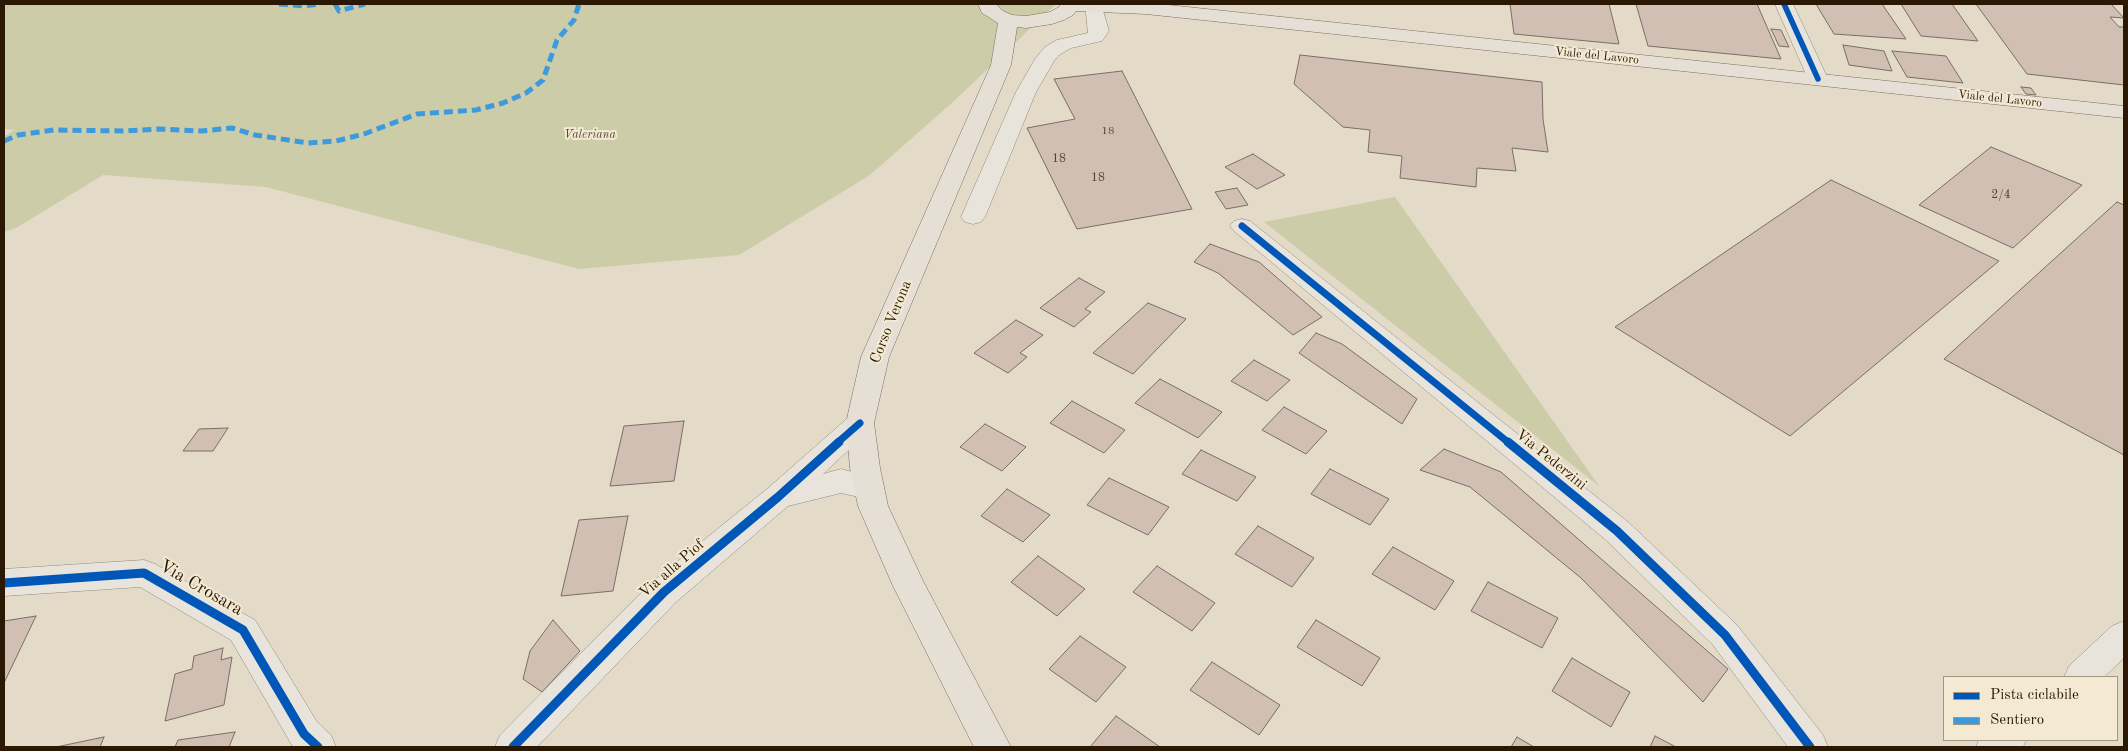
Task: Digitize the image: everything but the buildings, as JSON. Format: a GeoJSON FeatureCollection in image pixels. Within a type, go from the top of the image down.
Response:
{"type":"FeatureCollection","features":[{"type":"Feature","properties":{"kind":"main road"},"geometry":{"type":"LineString","coordinates":[[987,4],[989,9],[996,15],[1008,20],[1026,22],[1045,20]]}},
{"type":"Feature","properties":{"kind":"main road"},"geometry":{"type":"LineString","coordinates":[[1001,65],[1029,31],[1045,20],[1066,11],[1070,4]]}},
{"type":"Feature","properties":{"kind":"main road","name":"Viale del Lavoro"},"geometry":{"type":"LineString","coordinates":[[1070,4],[1126,5],[2124,112]]}},
{"type":"Feature","properties":{"kind":"main road"},"geometry":{"type":"LineString","coordinates":[[1001,65],[1008,20]]}},
{"type":"Feature","properties":{"kind":"main road","name":"Corso Verona"},"geometry":{"type":"LineString","coordinates":[[993,747],[909,586],[873,506],[858,479],[860,423],[875,357],[1001,65]]}},
{"type":"Feature","properties":{"kind":"street"},"geometry":{"type":"LineString","coordinates":[[1784,4],[1818,79]]}},
{"type":"Feature","properties":{"kind":"street"},"geometry":{"type":"LineString","coordinates":[[972,217],[1026,92],[1045,59],[1052,51],[1064,44],[1095,38],[1099,31],[1093,5]]}},
{"type":"Feature","properties":{"kind":"street","name":"Via Pederzini"},"geometry":{"type":"LineString","coordinates":[[1242,226],[1616,532],[1725,634],[1810,747]]}},
{"type":"Feature","properties":{"kind":"street","name":"Via alla Piof"},"geometry":{"type":"LineString","coordinates":[[513,747],[664,592],[778,497],[860,423]]}},
{"type":"Feature","properties":{"kind":"street"},"geometry":{"type":"LineString","coordinates":[[817,462],[839,459],[858,479]]}},
{"type":"Feature","properties":{"kind":"street","name":"Via alla Piof"},"geometry":{"type":"LineString","coordinates":[[778,497],[858,479]]}},
{"type":"Feature","properties":{"kind":"street","name":"Via Crosara"},"geometry":{"type":"LineString","coordinates":[[4,583],[144,573],[243,630],[304,734],[318,747]]}},
{"type":"Feature","properties":{"kind":"street"},"geometry":{"type":"LineString","coordinates":[[2082,676],[2124,636]]}},
{"type":"Feature","properties":{"kind":"street"},"geometry":{"type":"LineString","coordinates":[[1994,747],[2006,741]]}},
{"type":"Feature","properties":{"kind":"green space","name":"Valeriana"},"geometry":{"type":"Polygon","coordinates":[[[4,4],[1056,4],[954,101],[870,175],[739,255],[579,269],[266,187],[103,175],[16,228],[4,232],[4,136],[15,130],[4,129],[4,4]]]}},
{"type":"Feature","properties":{"kind":"green space"},"geometry":{"type":"Polygon","coordinates":[[[1395,197],[1599,486],[1264,222],[1395,197]]]}},
{"type":"Feature","properties":{"kind":"marked path"},"geometry":{"type":"LineString","coordinates":[[279,4],[304,6],[319,4]]}},
{"type":"Feature","properties":{"kind":"marked path"},"geometry":{"type":"LineString","coordinates":[[335,4],[339,11],[365,4]]}},
{"type":"Feature","properties":{"kind":"marked path"},"geometry":{"type":"LineString","coordinates":[[4,141],[18,135],[54,130],[126,131],[159,129],[201,131],[232,128],[255,135],[308,143],[336,141],[364,134],[417,114],[476,110],[503,103],[526,93],[543,80],[557,40],[574,20],[579,4]]}},
{"type":"Feature","properties":{"kind":"cycle path"},"geometry":{"type":"LineString","coordinates":[[1784,4],[1818,79]]}},
{"type":"Feature","properties":{"kind":"cycle path"},"geometry":{"type":"LineString","coordinates":[[1242,226],[1617,531],[1725,635],[1810,747]]}},
{"type":"Feature","properties":{"kind":"cycle path"},"geometry":{"type":"LineString","coordinates":[[513,747],[664,592],[778,497],[860,423]]}},
{"type":"Feature","properties":{"kind":"cycle path"},"geometry":{"type":"LineString","coordinates":[[4,583],[144,573],[243,630],[304,734],[318,747]]}}]}
